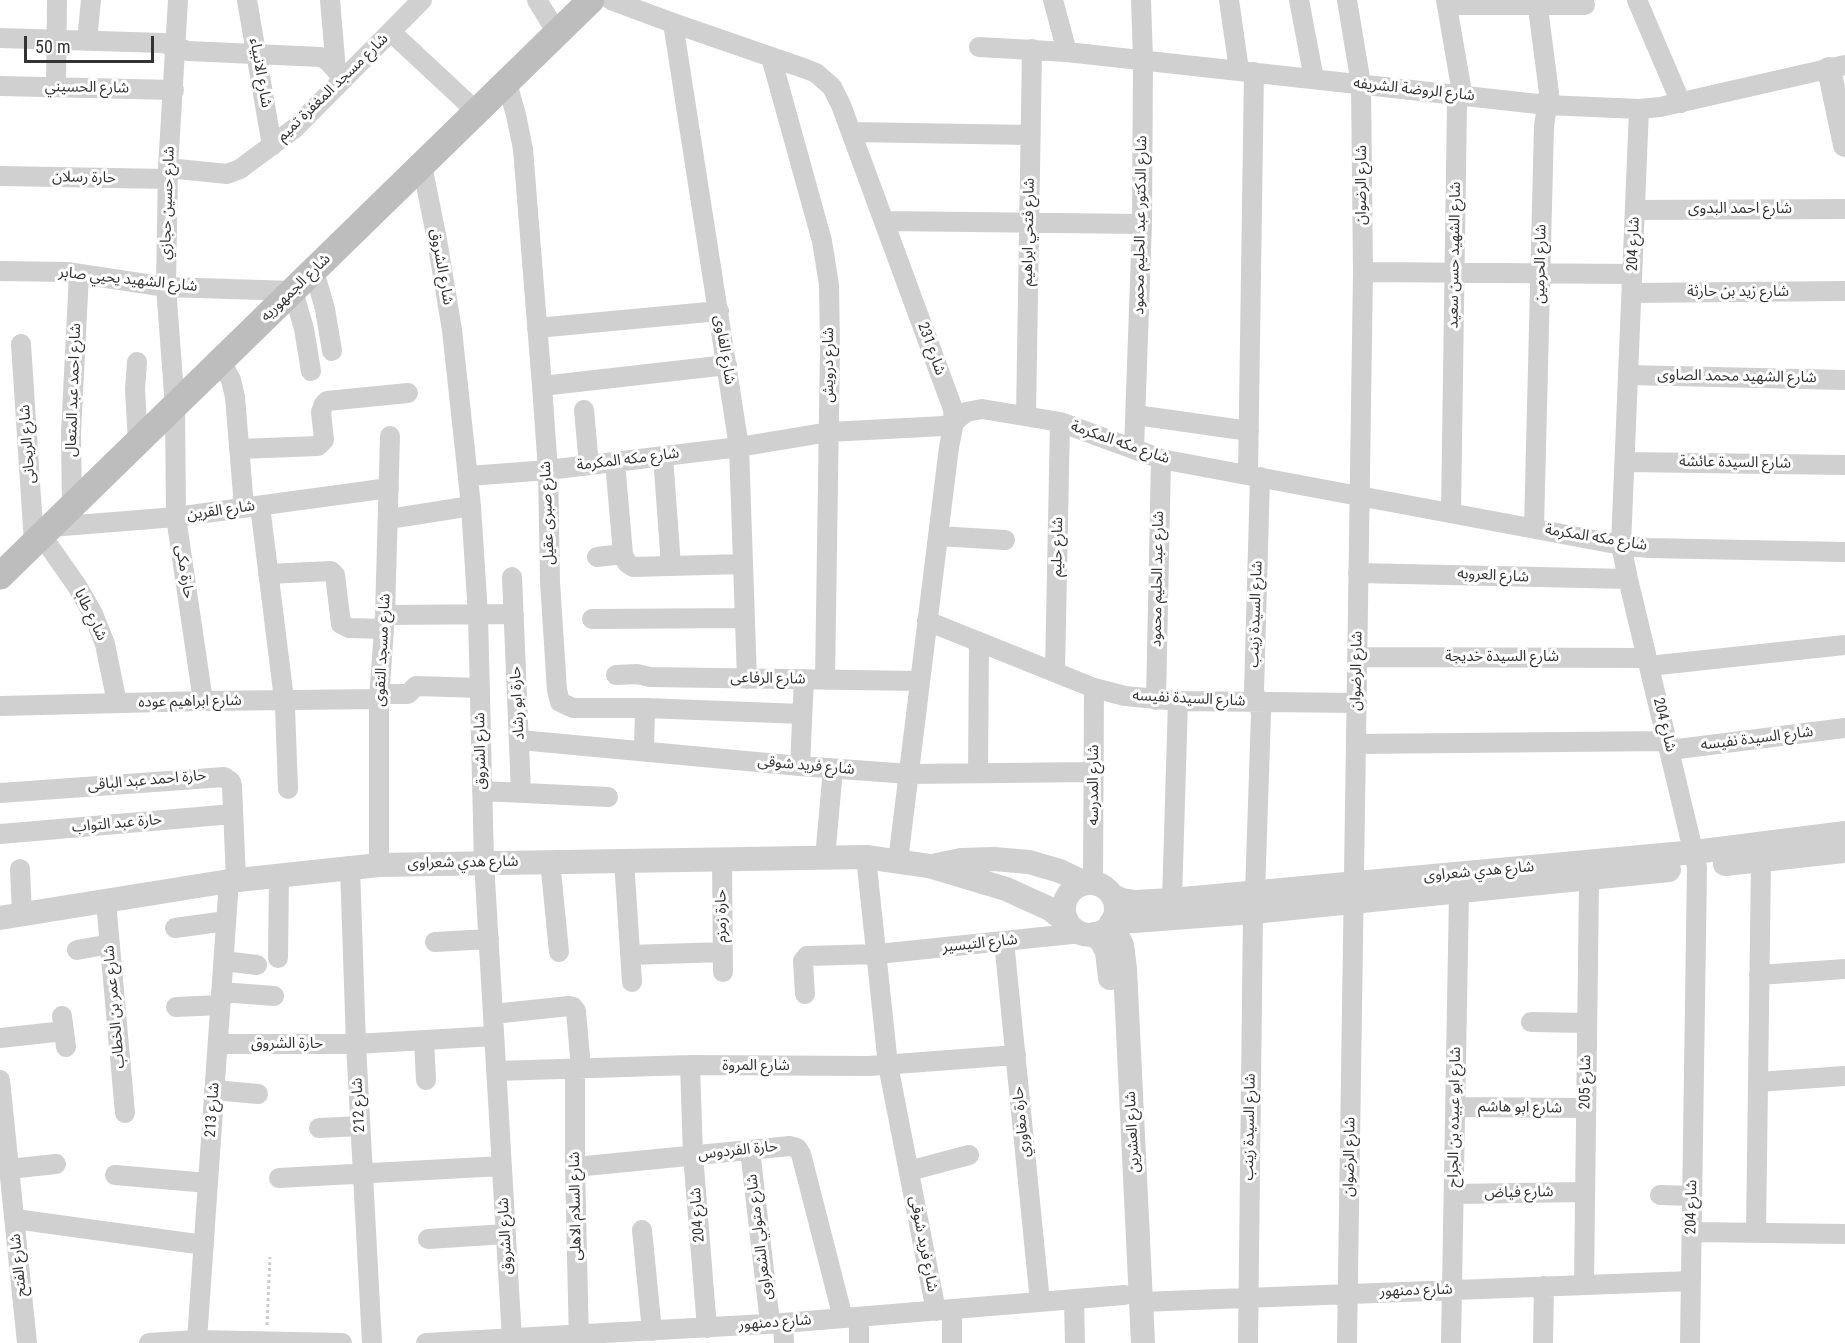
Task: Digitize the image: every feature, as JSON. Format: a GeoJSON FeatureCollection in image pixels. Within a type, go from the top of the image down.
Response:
{"type":"FeatureCollection","features":[{"type":"Feature","properties":{"kind":"main road","name":"شارع الجمهوريه"},"geometry":{"type":"LineString","coordinates":[[0,576],[591,0]]}},
{"type":"Feature","properties":{"kind":"street"},"geometry":{"type":"LineString","coordinates":[[56,87],[57,0]]}},
{"type":"Feature","properties":{"kind":"street"},"geometry":{"type":"LineString","coordinates":[[87,41],[91,0]]}},
{"type":"Feature","properties":{"kind":"street","name":"شارع حسين حجازي"},"geometry":{"type":"LineString","coordinates":[[175,406],[166,287],[168,174],[178,0]]}},
{"type":"Feature","properties":{"kind":"street","name":"شارع الانبياء"},"geometry":{"type":"LineString","coordinates":[[247,0],[272,146]]}},
{"type":"Feature","properties":{"kind":"street"},"geometry":{"type":"LineString","coordinates":[[330,0],[340,75]]}},
{"type":"Feature","properties":{"kind":"street","name":"شارع مسجد المغفرة تميم"},"geometry":{"type":"LineString","coordinates":[[168,174],[227,174],[240,169],[294,128],[340,75],[399,17],[422,0]]}},
{"type":"Feature","properties":{"kind":"street"},"geometry":{"type":"LineString","coordinates":[[537,0],[557,33]]}},
{"type":"Feature","properties":{"kind":"street","name":"شارع 231"},"geometry":{"type":"LineString","coordinates":[[611,0],[806,69],[824,79],[837,95],[953,409],[954,422],[898,861]]}},
{"type":"Feature","properties":{"kind":"street"},"geometry":{"type":"LineString","coordinates":[[1053,0],[1067,52]]}},
{"type":"Feature","properties":{"kind":"street","name":"شارع الدكتور عبد الحليم محمود"},"geometry":{"type":"LineString","coordinates":[[1134,449],[1142,224],[1141,0]]}},
{"type":"Feature","properties":{"kind":"street","name":"شارع السيدة زينب"},"geometry":{"type":"LineString","coordinates":[[1229,0],[1246,71],[1249,431],[1254,476],[1254,691],[1261,713],[1254,902],[1248,1343]]}},
{"type":"Feature","properties":{"kind":"street"},"geometry":{"type":"LineString","coordinates":[[1299,0],[1314,79]]}},
{"type":"Feature","properties":{"kind":"street","name":"شارع الرضوان"},"geometry":{"type":"LineString","coordinates":[[1347,0],[1361,84],[1363,272],[1347,1343]]}},
{"type":"Feature","properties":{"kind":"street"},"geometry":{"type":"LineString","coordinates":[[1637,0],[1681,103]]}},
{"type":"Feature","properties":{"kind":"street"},"geometry":{"type":"LineString","coordinates":[[1447,2],[1585,5]]}},
{"type":"Feature","properties":{"kind":"street","name":"شارع الشهيد حسن سعيد"},"geometry":{"type":"LineString","coordinates":[[1447,2],[1461,83],[1457,102],[1451,513]]}},
{"type":"Feature","properties":{"kind":"street","name":"شارع الحرمين"},"geometry":{"type":"LineString","coordinates":[[1534,528],[1544,126],[1549,93],[1538,3]]}},
{"type":"Feature","properties":{"kind":"street"},"geometry":{"type":"LineString","coordinates":[[399,17],[477,112]]}},
{"type":"Feature","properties":{"kind":"street","name":"شارع الفاوى"},"geometry":{"type":"LineString","coordinates":[[673,23],[739,447],[747,679]]}},
{"type":"Feature","properties":{"kind":"street"},"geometry":{"type":"LineString","coordinates":[[0,38],[163,43],[188,51],[321,57],[326,59],[340,75]]}},
{"type":"Feature","properties":{"kind":"street","name":"شارع الروضة الشريفه"},"geometry":{"type":"LineString","coordinates":[[979,47],[1032,49],[1143,59],[1548,105],[1639,109],[1681,103],[1837,67]]}},
{"type":"Feature","properties":{"kind":"street","name":"شارع فتحي ابراهيم"},"geometry":{"type":"LineString","coordinates":[[1026,416],[1032,49]]}},
{"type":"Feature","properties":{"kind":"street","name":"شارع درويش"},"geometry":{"type":"LineString","coordinates":[[771,57],[826,263],[830,348],[825,680]]}},
{"type":"Feature","properties":{"kind":"street"},"geometry":{"type":"LineString","coordinates":[[1837,67],[1845,145]]}},
{"type":"Feature","properties":{"kind":"street","name":"شارع صبرى عقيل"},"geometry":{"type":"LineString","coordinates":[[507,83],[523,149],[548,470],[550,582],[558,697],[564,705],[573,708],[645,708],[802,714]]}},
{"type":"Feature","properties":{"kind":"street","name":"شارع الحسيني"},"geometry":{"type":"LineString","coordinates":[[0,86],[174,90]]}},
{"type":"Feature","properties":{"kind":"street","name":"شارع 204"},"geometry":{"type":"LineString","coordinates":[[1639,109],[1622,545],[1628,579],[1696,860],[1690,1343]]}},
{"type":"Feature","properties":{"kind":"street"},"geometry":{"type":"LineString","coordinates":[[851,132],[1030,135]]}},
{"type":"Feature","properties":{"kind":"street","name":"شارع الشروق"},"geometry":{"type":"LineString","coordinates":[[422,165],[452,330],[469,476],[478,615],[484,862],[512,1339]]}},
{"type":"Feature","properties":{"kind":"street","name":"حارة رسلان"},"geometry":{"type":"LineString","coordinates":[[0,176],[168,174]]}},
{"type":"Feature","properties":{"kind":"street","name":"شارع احمد البدوى"},"geometry":{"type":"LineString","coordinates":[[1635,210],[1845,209]]}},
{"type":"Feature","properties":{"kind":"street"},"geometry":{"type":"LineString","coordinates":[[884,221],[1142,224]]}},
{"type":"Feature","properties":{"kind":"street","name":"شارع الشهيد يحيي صابر"},"geometry":{"type":"LineString","coordinates":[[0,271],[79,274],[166,287],[293,291]]}},
{"type":"Feature","properties":{"kind":"street"},"geometry":{"type":"LineString","coordinates":[[314,271],[325,309],[332,351]]}},
{"type":"Feature","properties":{"kind":"street","name":"شارع زيد بن حارثة"},"geometry":{"type":"LineString","coordinates":[[1363,272],[1541,273],[1632,284],[1845,291]]}},
{"type":"Feature","properties":{"kind":"street","name":"شارع احمد عبد المتعال"},"geometry":{"type":"LineString","coordinates":[[72,507],[71,433],[79,274]]}},
{"type":"Feature","properties":{"kind":"street"},"geometry":{"type":"LineString","coordinates":[[293,291],[304,329],[311,371]]}},
{"type":"Feature","properties":{"kind":"street"},"geometry":{"type":"LineString","coordinates":[[537,328],[718,311]]}},
{"type":"Feature","properties":{"kind":"street","name":"شارع الريحانى"},"geometry":{"type":"LineString","coordinates":[[21,344],[42,535]]}},
{"type":"Feature","properties":{"kind":"street"},"geometry":{"type":"LineString","coordinates":[[221,361],[231,380],[235,397],[239,449],[268,574],[284,700],[288,789]]}},
{"type":"Feature","properties":{"kind":"street"},"geometry":{"type":"LineString","coordinates":[[137,362],[135,398],[138,443]]}},
{"type":"Feature","properties":{"kind":"street"},"geometry":{"type":"LineString","coordinates":[[542,386],[727,364]]}},
{"type":"Feature","properties":{"kind":"street","name":"شارع الشهيد محمد الصاوى"},"geometry":{"type":"LineString","coordinates":[[1628,375],[1845,380]]}},
{"type":"Feature","properties":{"kind":"street"},"geometry":{"type":"LineString","coordinates":[[239,449],[318,446],[324,440],[321,412],[327,401],[408,393]]}},
{"type":"Feature","properties":{"kind":"street","name":"حارة مكى"},"geometry":{"type":"LineString","coordinates":[[175,406],[176,517],[203,701]]}},
{"type":"Feature","properties":{"kind":"street","name":"شارع مكه المكرمة"},"geometry":{"type":"LineString","coordinates":[[469,476],[548,470],[739,447],[829,432],[938,427],[954,422],[966,412],[982,409],[1060,422],[1161,459],[1622,545],[1648,548],[1845,552]]}},
{"type":"Feature","properties":{"kind":"street"},"geometry":{"type":"LineString","coordinates":[[584,410],[589,465]]}},
{"type":"Feature","properties":{"kind":"street"},"geometry":{"type":"LineString","coordinates":[[1136,415],[1249,431]]}},
{"type":"Feature","properties":{"kind":"street","name":"شارع حليم"},"geometry":{"type":"LineString","coordinates":[[1055,672],[1060,422]]}},
{"type":"Feature","properties":{"kind":"street","name":"شارع مسجد التقوى"},"geometry":{"type":"LineString","coordinates":[[379,865],[379,697],[384,622],[390,435]]}},
{"type":"Feature","properties":{"kind":"street"},"geometry":{"type":"LineString","coordinates":[[663,456],[671,566]]}},
{"type":"Feature","properties":{"kind":"street","name":"شارع عبد الحليم محمود"},"geometry":{"type":"LineString","coordinates":[[1156,700],[1161,459]]}},
{"type":"Feature","properties":{"kind":"street"},"geometry":{"type":"LineString","coordinates":[[615,462],[623,554],[627,563],[633,567],[743,564]]}},
{"type":"Feature","properties":{"kind":"street","name":"شارع السيدة عائشة"},"geometry":{"type":"LineString","coordinates":[[1625,462],[1845,465]]}},
{"type":"Feature","properties":{"kind":"street","name":"شارع القرين"},"geometry":{"type":"LineString","coordinates":[[42,535],[389,488]]}},
{"type":"Feature","properties":{"kind":"street"},"geometry":{"type":"LineString","coordinates":[[388,519],[471,506]]}},
{"type":"Feature","properties":{"kind":"street","name":"شارع طابا"},"geometry":{"type":"LineString","coordinates":[[42,535],[93,614],[105,644],[117,703]]}},
{"type":"Feature","properties":{"kind":"street"},"geometry":{"type":"LineString","coordinates":[[938,536],[1005,540]]}},
{"type":"Feature","properties":{"kind":"street"},"geometry":{"type":"LineString","coordinates":[[597,557],[623,554]]}},
{"type":"Feature","properties":{"kind":"street"},"geometry":{"type":"LineString","coordinates":[[268,574],[331,571],[335,575],[340,624],[348,628],[384,622],[514,614]]}},
{"type":"Feature","properties":{"kind":"street","name":"شارع العروبه"},"geometry":{"type":"LineString","coordinates":[[1358,573],[1628,579]]}},
{"type":"Feature","properties":{"kind":"street","name":"حارة ابو رشاد"},"geometry":{"type":"LineString","coordinates":[[512,577],[521,793]]}},
{"type":"Feature","properties":{"kind":"street"},"geometry":{"type":"LineString","coordinates":[[592,619],[745,618]]}},
{"type":"Feature","properties":{"kind":"street","name":"شارع السيدة نفيسه"},"geometry":{"type":"LineString","coordinates":[[927,621],[1094,688],[1125,696],[1178,701],[1357,703]]}},
{"type":"Feature","properties":{"kind":"street"},"geometry":{"type":"LineString","coordinates":[[978,773],[979,642]]}},
{"type":"Feature","properties":{"kind":"street","name":"شارع السيدة خديجة"},"geometry":{"type":"LineString","coordinates":[[1357,657],[1648,662],[1845,645]]}},
{"type":"Feature","properties":{"kind":"street","name":"شارع الرفاعى"},"geometry":{"type":"LineString","coordinates":[[616,675],[920,681]]}},
{"type":"Feature","properties":{"kind":"street"},"geometry":{"type":"LineString","coordinates":[[800,766],[804,679]]}},
{"type":"Feature","properties":{"kind":"street","name":"شارع ابراهيم عوده"},"geometry":{"type":"LineString","coordinates":[[0,706],[379,697],[408,694],[416,687],[480,688]]}},
{"type":"Feature","properties":{"kind":"street","name":"شارع المدرسه"},"geometry":{"type":"LineString","coordinates":[[1089,883],[1094,772],[1094,688]]}},
{"type":"Feature","properties":{"kind":"street"},"geometry":{"type":"LineString","coordinates":[[1172,900],[1178,701]]}},
{"type":"Feature","properties":{"kind":"street"},"geometry":{"type":"LineString","coordinates":[[644,751],[645,708]]}},
{"type":"Feature","properties":{"kind":"street","name":"شارع السيدة نفيسه"},"geometry":{"type":"LineString","coordinates":[[1356,744],[1669,746],[1845,729]]}},
{"type":"Feature","properties":{"kind":"street","name":"شارع فريد شوقى"},"geometry":{"type":"LineString","coordinates":[[520,740],[909,774],[1094,772]]}},
{"type":"Feature","properties":{"kind":"street"},"geometry":{"type":"LineString","coordinates":[[825,858],[833,769]]}},
{"type":"Feature","properties":{"kind":"street","name":"حارة احمد عبد الباقى"},"geometry":{"type":"LineString","coordinates":[[0,793],[220,776],[228,779],[232,786],[233,880]]}},
{"type":"Feature","properties":{"kind":"street"},"geometry":{"type":"LineString","coordinates":[[483,791],[608,797]]}},
{"type":"Feature","properties":{"kind":"street","name":"حارة عبد التواب"},"geometry":{"type":"LineString","coordinates":[[0,834],[233,814]]}},
{"type":"Feature","properties":{"kind":"street","name":"شارع هدي شعراوى"},"geometry":{"type":"LineString","coordinates":[[1353,893],[1459,892],[1589,880],[1845,833]]}},
{"type":"Feature","properties":{"kind":"street","name":"شارع هدي شعراوى"},"geometry":{"type":"LineString","coordinates":[[11,916],[233,880],[350,867],[484,862],[866,857],[928,866],[1021,895],[1050,909],[1097,921],[1134,921],[1254,902],[1696,860],[1761,861],[1845,851]]}},
{"type":"Feature","properties":{"kind":"street","name":"شارع فريد شوقى"},"geometry":{"type":"LineString","coordinates":[[866,857],[888,1065],[909,1171],[944,1310]]}},
{"type":"Feature","properties":{"kind":"street","name":"شارع هدي شعراوى"},"geometry":{"type":"LineString","coordinates":[[928,866],[983,859],[1029,862],[1060,871],[1108,890],[1097,921]]}},
{"type":"Feature","properties":{"kind":"street"},"geometry":{"type":"LineString","coordinates":[[624,860],[632,982]]}},
{"type":"Feature","properties":{"kind":"street","name":"حارة زمزم"},"geometry":{"type":"LineString","coordinates":[[722,860],[723,972]]}},
{"type":"Feature","properties":{"kind":"street"},"geometry":{"type":"LineString","coordinates":[[550,861],[559,952]]}},
{"type":"Feature","properties":{"kind":"street"},"geometry":{"type":"LineString","coordinates":[[1756,1233],[1761,861]]}},
{"type":"Feature","properties":{"kind":"street","name":"شارع 212"},"geometry":{"type":"LineString","coordinates":[[350,867],[356,1044],[372,1343]]}},
{"type":"Feature","properties":{"kind":"street"},"geometry":{"type":"LineString","coordinates":[[11,916],[20,869]]}},
{"type":"Feature","properties":{"kind":"street"},"geometry":{"type":"LineString","coordinates":[[278,958],[279,875]]}},
{"type":"Feature","properties":{"kind":"street","name":"شارع 213"},"geometry":{"type":"LineString","coordinates":[[197,1340],[226,921],[233,880]]}},
{"type":"Feature","properties":{"kind":"street","name":"شارع 205"},"geometry":{"type":"LineString","coordinates":[[1584,1285],[1589,880]]}},
{"type":"Feature","properties":{"kind":"street"},"geometry":{"type":"LineString","coordinates":[[1089,883],[1077,886],[1066,898],[1064,907],[1097,921]]}},
{"type":"Feature","properties":{"kind":"street","name":"شارع ابو عبيده بن الجراح"},"geometry":{"type":"LineString","coordinates":[[1451,1343],[1459,892]]}},
{"type":"Feature","properties":{"kind":"street","name":"شارع هدي شعراوى"},"geometry":{"type":"LineString","coordinates":[[1097,921],[1122,900],[1135,902],[1172,900],[1254,902]]}},
{"type":"Feature","properties":{"kind":"street","name":"شارع عمر بن الخطاب"},"geometry":{"type":"LineString","coordinates":[[106,902],[125,1113]]}},
{"type":"Feature","properties":{"kind":"street"},"geometry":{"type":"LineString","coordinates":[[175,928],[226,921]]}},
{"type":"Feature","properties":{"kind":"street","name":"شارع التيسير"},"geometry":{"type":"LineString","coordinates":[[805,994],[803,961],[805,957],[878,954],[1005,941],[1097,921]]}},
{"type":"Feature","properties":{"kind":"street","name":"شارع العشرين"},"geometry":{"type":"LineString","coordinates":[[1097,921],[1110,962],[1132,1299],[1143,1343]]}},
{"type":"Feature","properties":{"kind":"street"},"geometry":{"type":"LineString","coordinates":[[435,942],[489,939]]}},
{"type":"Feature","properties":{"kind":"street","name":"حارة مغاوري"},"geometry":{"type":"LineString","coordinates":[[1005,941],[1040,1302]]}},
{"type":"Feature","properties":{"kind":"street"},"geometry":{"type":"LineString","coordinates":[[76,950],[110,944]]}},
{"type":"Feature","properties":{"kind":"street"},"geometry":{"type":"LineString","coordinates":[[630,955],[723,952]]}},
{"type":"Feature","properties":{"kind":"street"},"geometry":{"type":"LineString","coordinates":[[224,961],[257,965]]}},
{"type":"Feature","properties":{"kind":"street"},"geometry":{"type":"LineString","coordinates":[[1760,975],[1845,969]]}},
{"type":"Feature","properties":{"kind":"street"},"geometry":{"type":"LineString","coordinates":[[176,1007],[221,998],[274,996]]}},
{"type":"Feature","properties":{"kind":"street","name":"شارع السلام الاهلى"},"geometry":{"type":"LineString","coordinates":[[493,1014],[569,1006],[576,1011],[578,1069],[575,1167],[579,1339]]}},
{"type":"Feature","properties":{"kind":"street"},"geometry":{"type":"LineString","coordinates":[[1531,1022],[1587,1023]]}},
{"type":"Feature","properties":{"kind":"street"},"geometry":{"type":"LineString","coordinates":[[0,1038],[64,1032]]}},
{"type":"Feature","properties":{"kind":"street","name":"حارة الشروق"},"geometry":{"type":"LineString","coordinates":[[218,1044],[356,1044],[494,1036]]}},
{"type":"Feature","properties":{"kind":"street"},"geometry":{"type":"LineString","coordinates":[[424,1040],[426,1080]]}},
{"type":"Feature","properties":{"kind":"street","name":"شارع المروة"},"geometry":{"type":"LineString","coordinates":[[496,1071],[690,1065],[888,1065],[1016,1055]]}},
{"type":"Feature","properties":{"kind":"street","name":"شارع 204"},"geometry":{"type":"LineString","coordinates":[[690,1065],[694,1333]]}},
{"type":"Feature","properties":{"kind":"street"},"geometry":{"type":"LineString","coordinates":[[1758,1082],[1845,1076]]}},
{"type":"Feature","properties":{"kind":"street","name":"شارع الفتح"},"geometry":{"type":"LineString","coordinates":[[0,1080],[9,1169],[10,1223],[27,1343]]}},
{"type":"Feature","properties":{"kind":"street"},"geometry":{"type":"LineString","coordinates":[[214,1090],[258,1094]]}},
{"type":"Feature","properties":{"kind":"street","name":"شارع ابو هاشم"},"geometry":{"type":"LineString","coordinates":[[1455,1107],[1586,1108]]}},
{"type":"Feature","properties":{"kind":"street"},"geometry":{"type":"LineString","coordinates":[[319,1128],[360,1126]]}},
{"type":"Feature","properties":{"kind":"street","name":"حارة الفردوس"},"geometry":{"type":"LineString","coordinates":[[575,1167],[790,1146],[800,1150],[851,1318]]}},
{"type":"Feature","properties":{"kind":"street","name":"شارع متولي الشعراوى"},"geometry":{"type":"LineString","coordinates":[[750,1150],[777,1323],[784,1343]]}},
{"type":"Feature","properties":{"kind":"street"},"geometry":{"type":"LineString","coordinates":[[909,1171],[969,1155]]}},
{"type":"Feature","properties":{"kind":"street"},"geometry":{"type":"LineString","coordinates":[[9,1169],[56,1164]]}},
{"type":"Feature","properties":{"kind":"street"},"geometry":{"type":"LineString","coordinates":[[279,1178],[502,1166]]}},
{"type":"Feature","properties":{"kind":"street"},"geometry":{"type":"LineString","coordinates":[[115,1175],[208,1183]]}},
{"type":"Feature","properties":{"kind":"street","name":"شارع فياض"},"geometry":{"type":"LineString","coordinates":[[1454,1194],[1585,1192]]}},
{"type":"Feature","properties":{"kind":"street"},"geometry":{"type":"LineString","coordinates":[[1660,1195],[1692,1196]]}},
{"type":"Feature","properties":{"kind":"street"},"geometry":{"type":"LineString","coordinates":[[10,1223],[204,1245]]}},
{"type":"Feature","properties":{"kind":"street"},"geometry":{"type":"LineString","coordinates":[[642,1230],[652,1331]]}},
{"type":"Feature","properties":{"kind":"street"},"geometry":{"type":"LineString","coordinates":[[1692,1232],[1845,1234]]}},
{"type":"Feature","properties":{"kind":"street"},"geometry":{"type":"LineString","coordinates":[[428,1239],[506,1234]]}},
{"type":"Feature","properties":{"kind":"street","name":"شارع دمنهور"},"geometry":{"type":"LineString","coordinates":[[426,1343],[579,1339],[652,1331],[694,1333],[777,1323],[1074,1300],[1247,1298],[1691,1281]]}},
{"type":"Feature","properties":{"kind":"street"},"geometry":{"type":"LineString","coordinates":[[1543,1343],[1544,1286]]}},
{"type":"Feature","properties":{"kind":"street","name":"شارع العشرين"},"geometry":{"type":"LineString","coordinates":[[1126,1343],[1132,1299]]}},
{"type":"Feature","properties":{"kind":"street"},"geometry":{"type":"LineString","coordinates":[[1074,1300],[1075,1343]]}},
{"type":"Feature","properties":{"kind":"street"},"geometry":{"type":"LineString","coordinates":[[944,1310],[952,1343]]}},
{"type":"Feature","properties":{"kind":"street"},"geometry":{"type":"LineString","coordinates":[[851,1318],[860,1343]]}},
{"type":"Feature","properties":{"kind":"street"},"geometry":{"type":"LineString","coordinates":[[149,1343],[197,1340],[342,1343]]}},
{"type":"Feature","properties":{"kind":"path"},"geometry":{"type":"LineString","coordinates":[[270,1257],[271,1342]]}}]}
